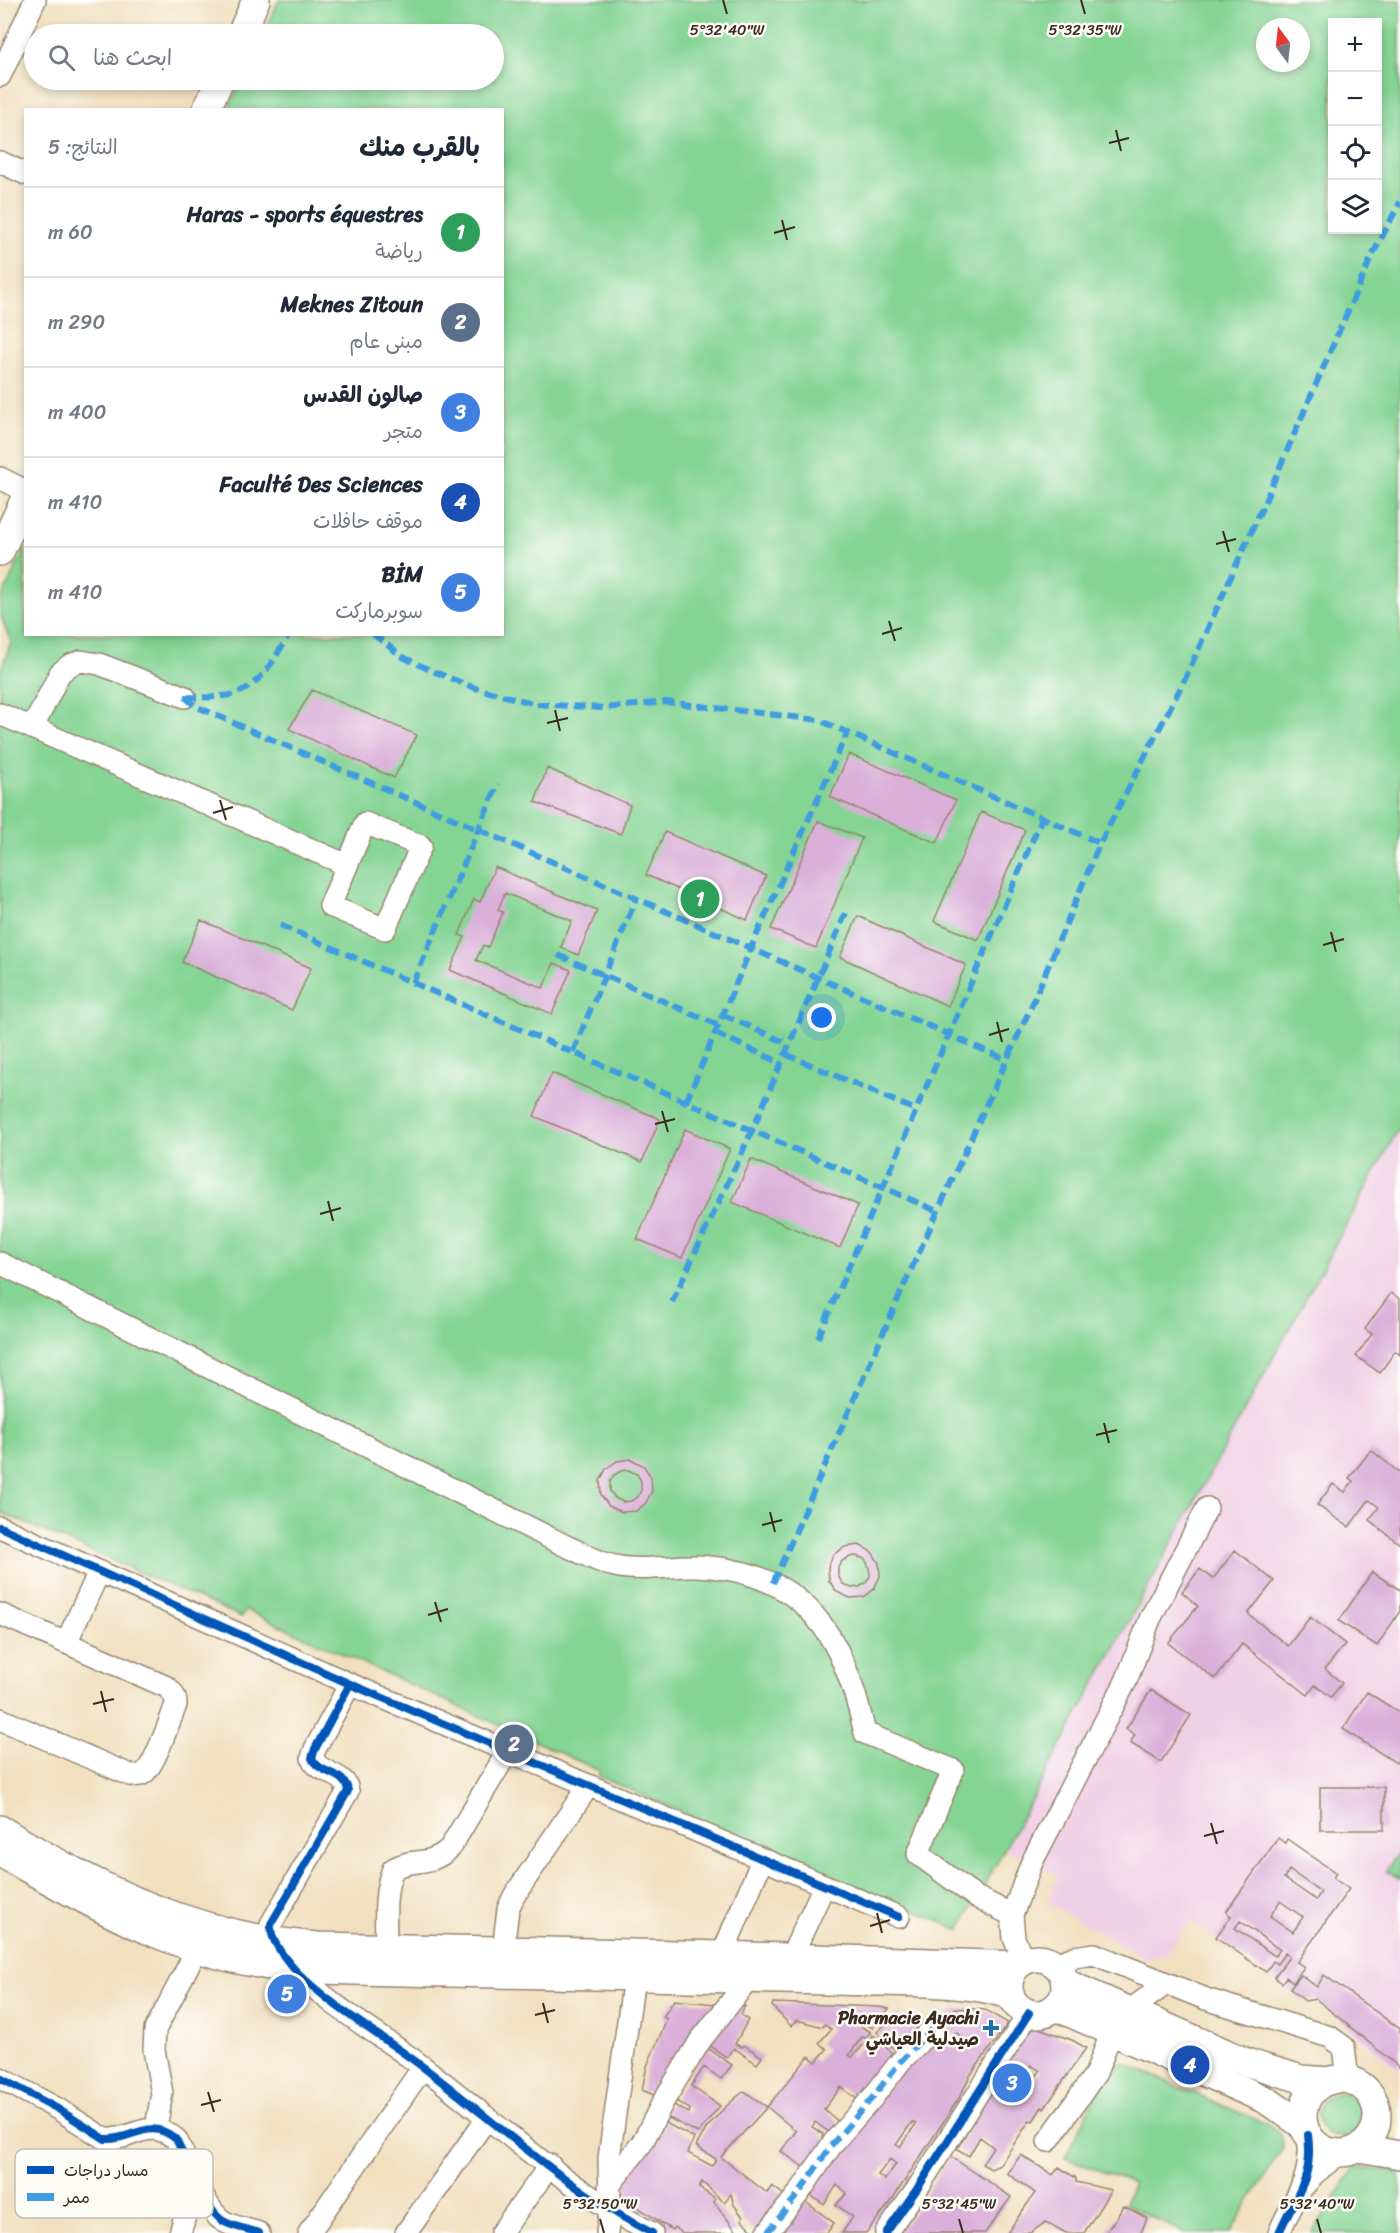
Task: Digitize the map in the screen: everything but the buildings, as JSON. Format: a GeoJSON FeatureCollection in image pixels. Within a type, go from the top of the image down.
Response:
{"type":"FeatureCollection","features":[{"type":"Feature","properties":{"kind":"main road"},"geometry":{"type":"LineString","coordinates":[[245,24],[256,0]]}},
{"type":"Feature","properties":{"kind":"main road"},"geometry":{"type":"LineString","coordinates":[[207,108],[215,90]]}},
{"type":"Feature","properties":{"kind":"main road"},"geometry":{"type":"LineString","coordinates":[[0,552],[24,499]]}},
{"type":"Feature","properties":{"kind":"main road"},"geometry":{"type":"LineString","coordinates":[[0,1829],[103,1887],[138,1903],[213,1929],[276,1943],[503,1950],[749,1979],[880,1981],[972,1986],[991,1989],[1020,2005],[1043,2013],[1059,1985]]}},
{"type":"Feature","properties":{"kind":"main road"},"geometry":{"type":"LineString","coordinates":[[0,1853],[130,1924],[197,1949],[258,1964],[294,1969],[636,1965],[722,1955],[1021,1963],[1040,1958],[1059,1985],[1112,2031],[1266,2100],[1306,2131],[1322,2148],[1400,2155]]}},
{"type":"Feature","properties":{"kind":"main road"},"geometry":{"type":"LineString","coordinates":[[1020,2005],[1010,1980],[1021,1963]]}},
{"type":"Feature","properties":{"kind":"main road"},"geometry":{"type":"LineString","coordinates":[[1059,1985],[1130,2010],[1249,2064],[1301,2079],[1339,2080],[1364,2088],[1374,2102],[1400,2121]]}},
{"type":"Feature","properties":{"kind":"main road"},"geometry":{"type":"LineString","coordinates":[[1306,2131],[1303,2115],[1305,2103],[1310,2094],[1319,2086],[1339,2080]]}},
{"type":"Feature","properties":{"kind":"main road"},"geometry":{"type":"LineString","coordinates":[[1350,2151],[1373,2133],[1377,2123],[1374,2102]]}},
{"type":"Feature","properties":{"kind":"street"},"geometry":{"type":"LineString","coordinates":[[0,76],[35,0]]}},
{"type":"Feature","properties":{"kind":"street"},"geometry":{"type":"LineString","coordinates":[[0,162],[24,173]]}},
{"type":"Feature","properties":{"kind":"street"},"geometry":{"type":"LineString","coordinates":[[0,478],[24,489]]}},
{"type":"Feature","properties":{"kind":"street"},"geometry":{"type":"LineString","coordinates":[[33,727],[60,673],[70,665],[81,661],[99,664],[186,698]]}},
{"type":"Feature","properties":{"kind":"street"},"geometry":{"type":"LineString","coordinates":[[0,714],[347,864]]}},
{"type":"Feature","properties":{"kind":"street"},"geometry":{"type":"LineString","coordinates":[[365,823],[421,846],[385,929],[330,906],[347,864],[365,823]]}},
{"type":"Feature","properties":{"kind":"street"},"geometry":{"type":"LineString","coordinates":[[0,1263],[602,1562],[627,1568],[694,1566],[736,1570],[773,1583],[801,1600],[839,1651],[856,1694],[865,1733],[953,1770],[918,1854],[976,1897],[1012,1916]]}},
{"type":"Feature","properties":{"kind":"street"},"geometry":{"type":"LineString","coordinates":[[1021,1963],[1014,1938],[1012,1916],[1032,1862],[1126,1681],[1150,1619],[1207,1508]]}},
{"type":"Feature","properties":{"kind":"street"},"geometry":{"type":"LineString","coordinates":[[0,1527],[350,1684],[899,1917]]}},
{"type":"Feature","properties":{"kind":"street"},"geometry":{"type":"LineString","coordinates":[[66,1642],[99,1572]]}},
{"type":"Feature","properties":{"kind":"street"},"geometry":{"type":"LineString","coordinates":[[0,1614],[167,1688],[174,1694],[176,1706],[150,1766],[141,1775],[130,1776],[0,1719]]}},
{"type":"Feature","properties":{"kind":"street"},"geometry":{"type":"LineString","coordinates":[[350,1684],[312,1758],[316,1765],[344,1781],[348,1791],[272,1924],[270,1932],[276,1943],[294,1969],[320,1993],[423,2067],[610,2210],[652,2233]]}},
{"type":"Feature","properties":{"kind":"street"},"geometry":{"type":"LineString","coordinates":[[386,1948],[387,1904],[390,1875],[393,1869],[405,1864],[432,1861],[442,1856],[450,1848],[508,1751]]}},
{"type":"Feature","properties":{"kind":"street"},"geometry":{"type":"LineString","coordinates":[[503,1950],[508,1909],[514,1896],[589,1785]]}},
{"type":"Feature","properties":{"kind":"street"},"geometry":{"type":"LineString","coordinates":[[722,1955],[762,1860]]}},
{"type":"Feature","properties":{"kind":"street"},"geometry":{"type":"LineString","coordinates":[[791,1957],[824,1886]]}},
{"type":"Feature","properties":{"kind":"street"},"geometry":{"type":"LineString","coordinates":[[156,2128],[162,2093],[154,2050],[155,2030],[197,1949]]}},
{"type":"Feature","properties":{"kind":"street"},"geometry":{"type":"LineString","coordinates":[[1059,1985],[1074,1957],[1094,1954],[1166,1984],[1340,2042],[1344,2047],[1339,2080]]}},
{"type":"Feature","properties":{"kind":"street"},"geometry":{"type":"LineString","coordinates":[[607,2233],[610,2210],[609,2158],[636,1965]]}},
{"type":"Feature","properties":{"kind":"street"},"geometry":{"type":"LineString","coordinates":[[609,2186],[642,2143],[664,2100],[700,2041],[749,1979]]}},
{"type":"Feature","properties":{"kind":"street"},"geometry":{"type":"LineString","coordinates":[[1130,2010],[1166,1984]]}},
{"type":"Feature","properties":{"kind":"street"},"geometry":{"type":"LineString","coordinates":[[886,2233],[917,2189],[1020,2005]]}},
{"type":"Feature","properties":{"kind":"street"},"geometry":{"type":"LineString","coordinates":[[767,2233],[799,2193],[833,2143],[900,2062],[932,2029]]}},
{"type":"Feature","properties":{"kind":"street"},"geometry":{"type":"LineString","coordinates":[[1048,2141],[1096,2073],[1112,2031]]}},
{"type":"Feature","properties":{"kind":"street"},"geometry":{"type":"LineString","coordinates":[[309,2233],[423,2067]]}},
{"type":"Feature","properties":{"kind":"street"},"geometry":{"type":"LineString","coordinates":[[0,2078],[58,2109],[105,2139],[114,2140],[142,2130],[156,2128],[168,2132],[176,2139],[181,2149]]}},
{"type":"Feature","properties":{"kind":"street"},"geometry":{"type":"LineString","coordinates":[[406,2233],[487,2118]]}},
{"type":"Feature","properties":{"kind":"street"},"geometry":{"type":"LineString","coordinates":[[1304,2186],[1310,2154],[1306,2131]]}},
{"type":"Feature","properties":{"kind":"street"},"geometry":{"type":"LineString","coordinates":[[1279,2233],[1304,2186],[1314,2174],[1350,2151]]}},
{"type":"Feature","properties":{"kind":"street"},"geometry":{"type":"LineString","coordinates":[[501,2233],[550,2165]]}},
{"type":"Feature","properties":{"kind":"street"},"geometry":{"type":"LineString","coordinates":[[213,2209],[223,2220],[259,2233]]}},
{"type":"Feature","properties":{"kind":"street"},"geometry":{"type":"LineString","coordinates":[[180,2233],[184,2218]]}},
{"type":"Feature","properties":{"kind":"shaded area"},"geometry":{"type":"Polygon","coordinates":[[[1400,1126],[1400,2072],[1316,2000],[1305,2002],[1191,1921],[1166,1954],[1145,1959],[1048,1903],[1058,1875],[1004,1848],[1400,1126]]]}},
{"type":"Feature","properties":{"kind":"green space"},"geometry":{"type":"Polygon","coordinates":[[[279,0],[1400,0],[1400,1126],[960,1930],[598,1776],[600,1771],[246,1610],[242,1617],[0,1512],[0,671],[11,643],[0,614],[0,602],[24,549],[24,636],[504,636],[504,108],[228,108],[237,90],[504,90],[504,24],[268,24],[279,0]]]}},
{"type":"Feature","properties":{"kind":"green space"},"geometry":{"type":"Polygon","coordinates":[[[1400,1850],[1400,1880],[1386,1871],[1400,1850]]]}},
{"type":"Feature","properties":{"kind":"green space"},"geometry":{"type":"Polygon","coordinates":[[[1114,2059],[1264,2123],[1275,2130],[1282,2139],[1282,2149],[1230,2233],[1184,2233],[1125,2204],[1134,2183],[1065,2158],[1114,2059]]]}},
{"type":"Feature","properties":{"kind":"green space"},"geometry":{"type":"Polygon","coordinates":[[[1340,2093],[1355,2100],[1362,2115],[1355,2130],[1340,2137],[1325,2130],[1318,2115],[1325,2100],[1340,2093]]]}},
{"type":"Feature","properties":{"kind":"green space"},"geometry":{"type":"Polygon","coordinates":[[[1356,2166],[1400,2173],[1400,2233],[1312,2233],[1356,2166]]]}},
{"type":"Feature","properties":{"kind":"marked path"},"geometry":{"type":"LineString","coordinates":[[773,1583],[910,1272],[1031,1007],[1100,843],[1184,681],[1371,258],[1400,202]]}},
{"type":"Feature","properties":{"kind":"marked path"},"geometry":{"type":"LineString","coordinates":[[185,697],[218,697],[246,689],[263,674],[288,636]]}},
{"type":"Feature","properties":{"kind":"marked path"},"geometry":{"type":"LineString","coordinates":[[376,636],[403,657],[430,670],[475,688],[536,704],[604,708],[666,702],[819,720],[1100,843]]}},
{"type":"Feature","properties":{"kind":"marked path"},"geometry":{"type":"LineString","coordinates":[[185,697],[195,706],[1007,1060]]}},
{"type":"Feature","properties":{"kind":"marked path"},"geometry":{"type":"LineString","coordinates":[[686,1102],[751,948],[847,733]]}},
{"type":"Feature","properties":{"kind":"marked path"},"geometry":{"type":"LineString","coordinates":[[413,983],[498,784]]}},
{"type":"Feature","properties":{"kind":"marked path"},"geometry":{"type":"LineString","coordinates":[[818,1338],[1042,818]]}},
{"type":"Feature","properties":{"kind":"marked path"},"geometry":{"type":"LineString","coordinates":[[573,1052],[636,899]]}},
{"type":"Feature","properties":{"kind":"marked path"},"geometry":{"type":"LineString","coordinates":[[672,1302],[752,1131],[848,908]]}},
{"type":"Feature","properties":{"kind":"marked path"},"geometry":{"type":"LineString","coordinates":[[280,925],[937,1211]]}},
{"type":"Feature","properties":{"kind":"marked path"},"geometry":{"type":"LineString","coordinates":[[558,955],[718,1025]]}},
{"type":"Feature","properties":{"kind":"marked path"},"geometry":{"type":"LineString","coordinates":[[723,1015],[789,1044]]}},
{"type":"Feature","properties":{"kind":"marked path"},"geometry":{"type":"LineString","coordinates":[[715,1033],[781,1063]]}},
{"type":"Feature","properties":{"kind":"marked path"},"geometry":{"type":"LineString","coordinates":[[785,1054],[916,1110]]}},
{"type":"Feature","properties":{"kind":"marked path"},"geometry":{"type":"LineString","coordinates":[[767,2233],[799,2193],[833,2143],[900,2062],[932,2029]]}},
{"type":"Feature","properties":{"kind":"cycle path"},"geometry":{"type":"LineString","coordinates":[[0,1527],[350,1684],[899,1917]]}},
{"type":"Feature","properties":{"kind":"cycle path"},"geometry":{"type":"LineString","coordinates":[[350,1684],[312,1758],[320,1767],[342,1780],[348,1791],[271,1924],[275,1943],[296,1971],[326,1998],[423,2067],[563,2177],[621,2216],[652,2233]]}},
{"type":"Feature","properties":{"kind":"cycle path"},"geometry":{"type":"LineString","coordinates":[[886,2233],[917,2189],[1029,2013]]}},
{"type":"Feature","properties":{"kind":"cycle path"},"geometry":{"type":"LineString","coordinates":[[0,2078],[58,2109],[105,2139],[124,2137],[149,2129],[157,2130],[166,2132],[176,2139],[181,2149]]}},
{"type":"Feature","properties":{"kind":"cycle path"},"geometry":{"type":"LineString","coordinates":[[1279,2233],[1306,2176],[1308,2135]]}},
{"type":"Feature","properties":{"kind":"cycle path"},"geometry":{"type":"LineString","coordinates":[[213,2211],[227,2223],[259,2233]]}},
{"type":"Feature","properties":{"kind":"place","name":"Haras - sports équestres"},"geometry":{"type":"Point","coordinates":[700,899]}},
{"type":"Feature","properties":{"kind":"place","name":"Meknes Zitoun"},"geometry":{"type":"Point","coordinates":[514,1744]}},
{"type":"Feature","properties":{"kind":"place","name":"BİM"},"geometry":{"type":"Point","coordinates":[287,1994]}},
{"type":"Feature","properties":{"kind":"place","name":"Pharmacie Ayachi صيدلية العياشي"},"geometry":{"type":"Point","coordinates":[991,2028]}},
{"type":"Feature","properties":{"kind":"place","name":"Faculté Des Sciences"},"geometry":{"type":"Point","coordinates":[1190,2065]}},
{"type":"Feature","properties":{"kind":"place","name":"صالون القدس"},"geometry":{"type":"Point","coordinates":[1012,2083]}}]}
